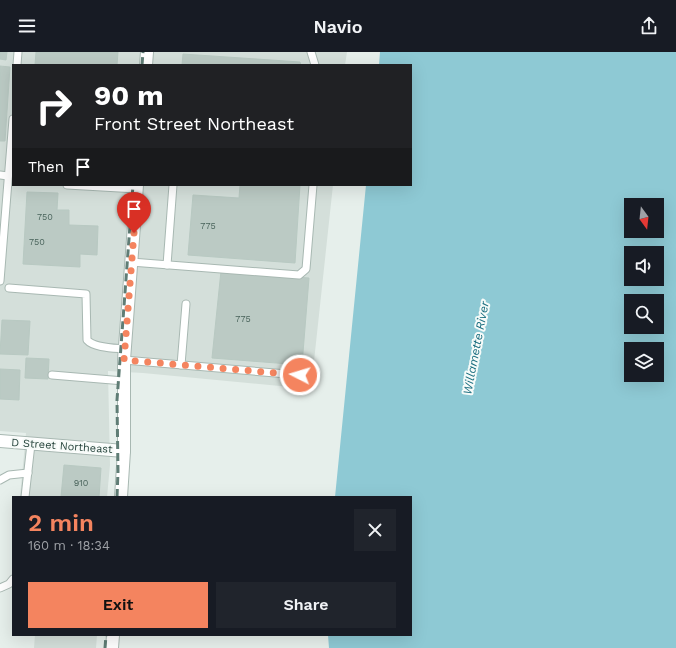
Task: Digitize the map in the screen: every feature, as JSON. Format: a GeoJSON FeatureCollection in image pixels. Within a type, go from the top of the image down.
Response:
{"type":"FeatureCollection","features":[{"type":"Feature","properties":{"kind":"street"},"geometry":{"type":"LineString","coordinates":[[146,64],[147,52]]}},
{"type":"Feature","properties":{"kind":"street"},"geometry":{"type":"LineString","coordinates":[[121,496],[124,451],[125,354],[137,187]]}},
{"type":"Feature","properties":{"kind":"street","name":"D Street Northeast"},"geometry":{"type":"LineString","coordinates":[[0,441],[124,451]]}},
{"type":"Feature","properties":{"kind":"street"},"geometry":{"type":"LineString","coordinates":[[112,648],[113,636]]}},
{"type":"Feature","properties":{"kind":"lane"},"geometry":{"type":"LineString","coordinates":[[17,64],[18,52]]}},
{"type":"Feature","properties":{"kind":"lane"},"geometry":{"type":"LineString","coordinates":[[311,52],[314,64]]}},
{"type":"Feature","properties":{"kind":"lane"},"geometry":{"type":"LineString","coordinates":[[0,281],[12,130]]}},
{"type":"Feature","properties":{"kind":"lane"},"geometry":{"type":"LineString","coordinates":[[0,175],[8,176]]}},
{"type":"Feature","properties":{"kind":"lane"},"geometry":{"type":"LineString","coordinates":[[102,186],[137,187]]}},
{"type":"Feature","properties":{"kind":"lane"},"geometry":{"type":"LineString","coordinates":[[167,265],[173,186]]}},
{"type":"Feature","properties":{"kind":"lane"},"geometry":{"type":"LineString","coordinates":[[131,262],[299,274],[306,269],[313,186]]}},
{"type":"Feature","properties":{"kind":"lane"},"geometry":{"type":"LineString","coordinates":[[9,288],[86,294],[87,340],[89,343],[98,346],[125,354],[180,365],[300,375]]}},
{"type":"Feature","properties":{"kind":"lane"},"geometry":{"type":"LineString","coordinates":[[180,365],[186,304]]}},
{"type":"Feature","properties":{"kind":"lane"},"geometry":{"type":"LineString","coordinates":[[52,375],[124,381]]}},
{"type":"Feature","properties":{"kind":"lane"},"geometry":{"type":"LineString","coordinates":[[25,496],[31,444]]}},
{"type":"Feature","properties":{"kind":"lane"},"geometry":{"type":"LineString","coordinates":[[0,480],[9,475],[28,473]]}},
{"type":"Feature","properties":{"kind":"lane"},"geometry":{"type":"LineString","coordinates":[[0,588],[9,584],[12,580]]}},
{"type":"Feature","properties":{"kind":"shaded area"},"geometry":{"type":"Polygon","coordinates":[[[0,52],[347,52],[345,64],[12,64],[12,186],[333,186],[311,389],[108,371],[110,465],[107,496],[20,496],[26,433],[0,431],[0,52]]]}},
{"type":"Feature","properties":{"kind":"shaded area"},"geometry":{"type":"Polygon","coordinates":[[[35,636],[97,636],[96,648],[34,648],[35,636]]]}},
{"type":"Feature","properties":{"kind":"water","name":"Willamette River"},"geometry":{"type":"Polygon","coordinates":[[[380,52],[676,52],[676,648],[329,648],[328,636],[412,636],[412,496],[335,496],[366,186],[412,186],[412,64],[379,64],[380,52]]]}},
{"type":"Feature","properties":{"kind":"building"},"geometry":{"type":"Polygon","coordinates":[[[0,52],[7,52],[6,60],[0,59],[0,52]]]}},
{"type":"Feature","properties":{"kind":"building"},"geometry":{"type":"Polygon","coordinates":[[[36,52],[118,52],[117,64],[35,64],[36,52]]]}},
{"type":"Feature","properties":{"kind":"building"},"geometry":{"type":"Polygon","coordinates":[[[183,54],[300,62],[301,64],[182,64],[183,54]]]}},
{"type":"Feature","properties":{"kind":"building"},"geometry":{"type":"Polygon","coordinates":[[[0,66],[10,67],[5,141],[0,141],[0,66]]]}},
{"type":"Feature","properties":{"kind":"building"},"geometry":{"type":"Polygon","coordinates":[[[240,186],[300,186],[295,263],[188,255],[193,195],[239,198],[240,186]]]}},
{"type":"Feature","properties":{"kind":"building"},"geometry":{"type":"Polygon","coordinates":[[[27,192],[58,193],[57,210],[69,210],[69,225],[98,226],[97,255],[80,254],[80,267],[23,264],[27,192]]]}},
{"type":"Feature","properties":{"kind":"building"},"geometry":{"type":"Polygon","coordinates":[[[221,271],[309,278],[302,365],[212,358],[221,271]]]}},
{"type":"Feature","properties":{"kind":"building"},"geometry":{"type":"Polygon","coordinates":[[[2,320],[30,321],[28,355],[0,354],[2,320]]]}},
{"type":"Feature","properties":{"kind":"building"},"geometry":{"type":"Polygon","coordinates":[[[26,358],[49,359],[48,379],[25,378],[26,358]]]}},
{"type":"Feature","properties":{"kind":"building"},"geometry":{"type":"Polygon","coordinates":[[[0,369],[20,370],[19,400],[0,399],[0,369]]]}},
{"type":"Feature","properties":{"kind":"building"},"geometry":{"type":"Polygon","coordinates":[[[64,465],[101,468],[99,496],[61,496],[64,465]]]}},
{"type":"Feature","properties":{"kind":"railway"},"geometry":{"type":"LineString","coordinates":[[142,64],[143,52]]}},
{"type":"Feature","properties":{"kind":"railway"},"geometry":{"type":"LineString","coordinates":[[117,496],[117,400],[133,186]]}},
{"type":"Feature","properties":{"kind":"railway"},"geometry":{"type":"LineString","coordinates":[[105,648],[106,636]]}},
{"type":"Feature","properties":{"kind":"route"},"geometry":{"type":"LineString","coordinates":[[134,233],[124,360],[300,375]]}}]}
